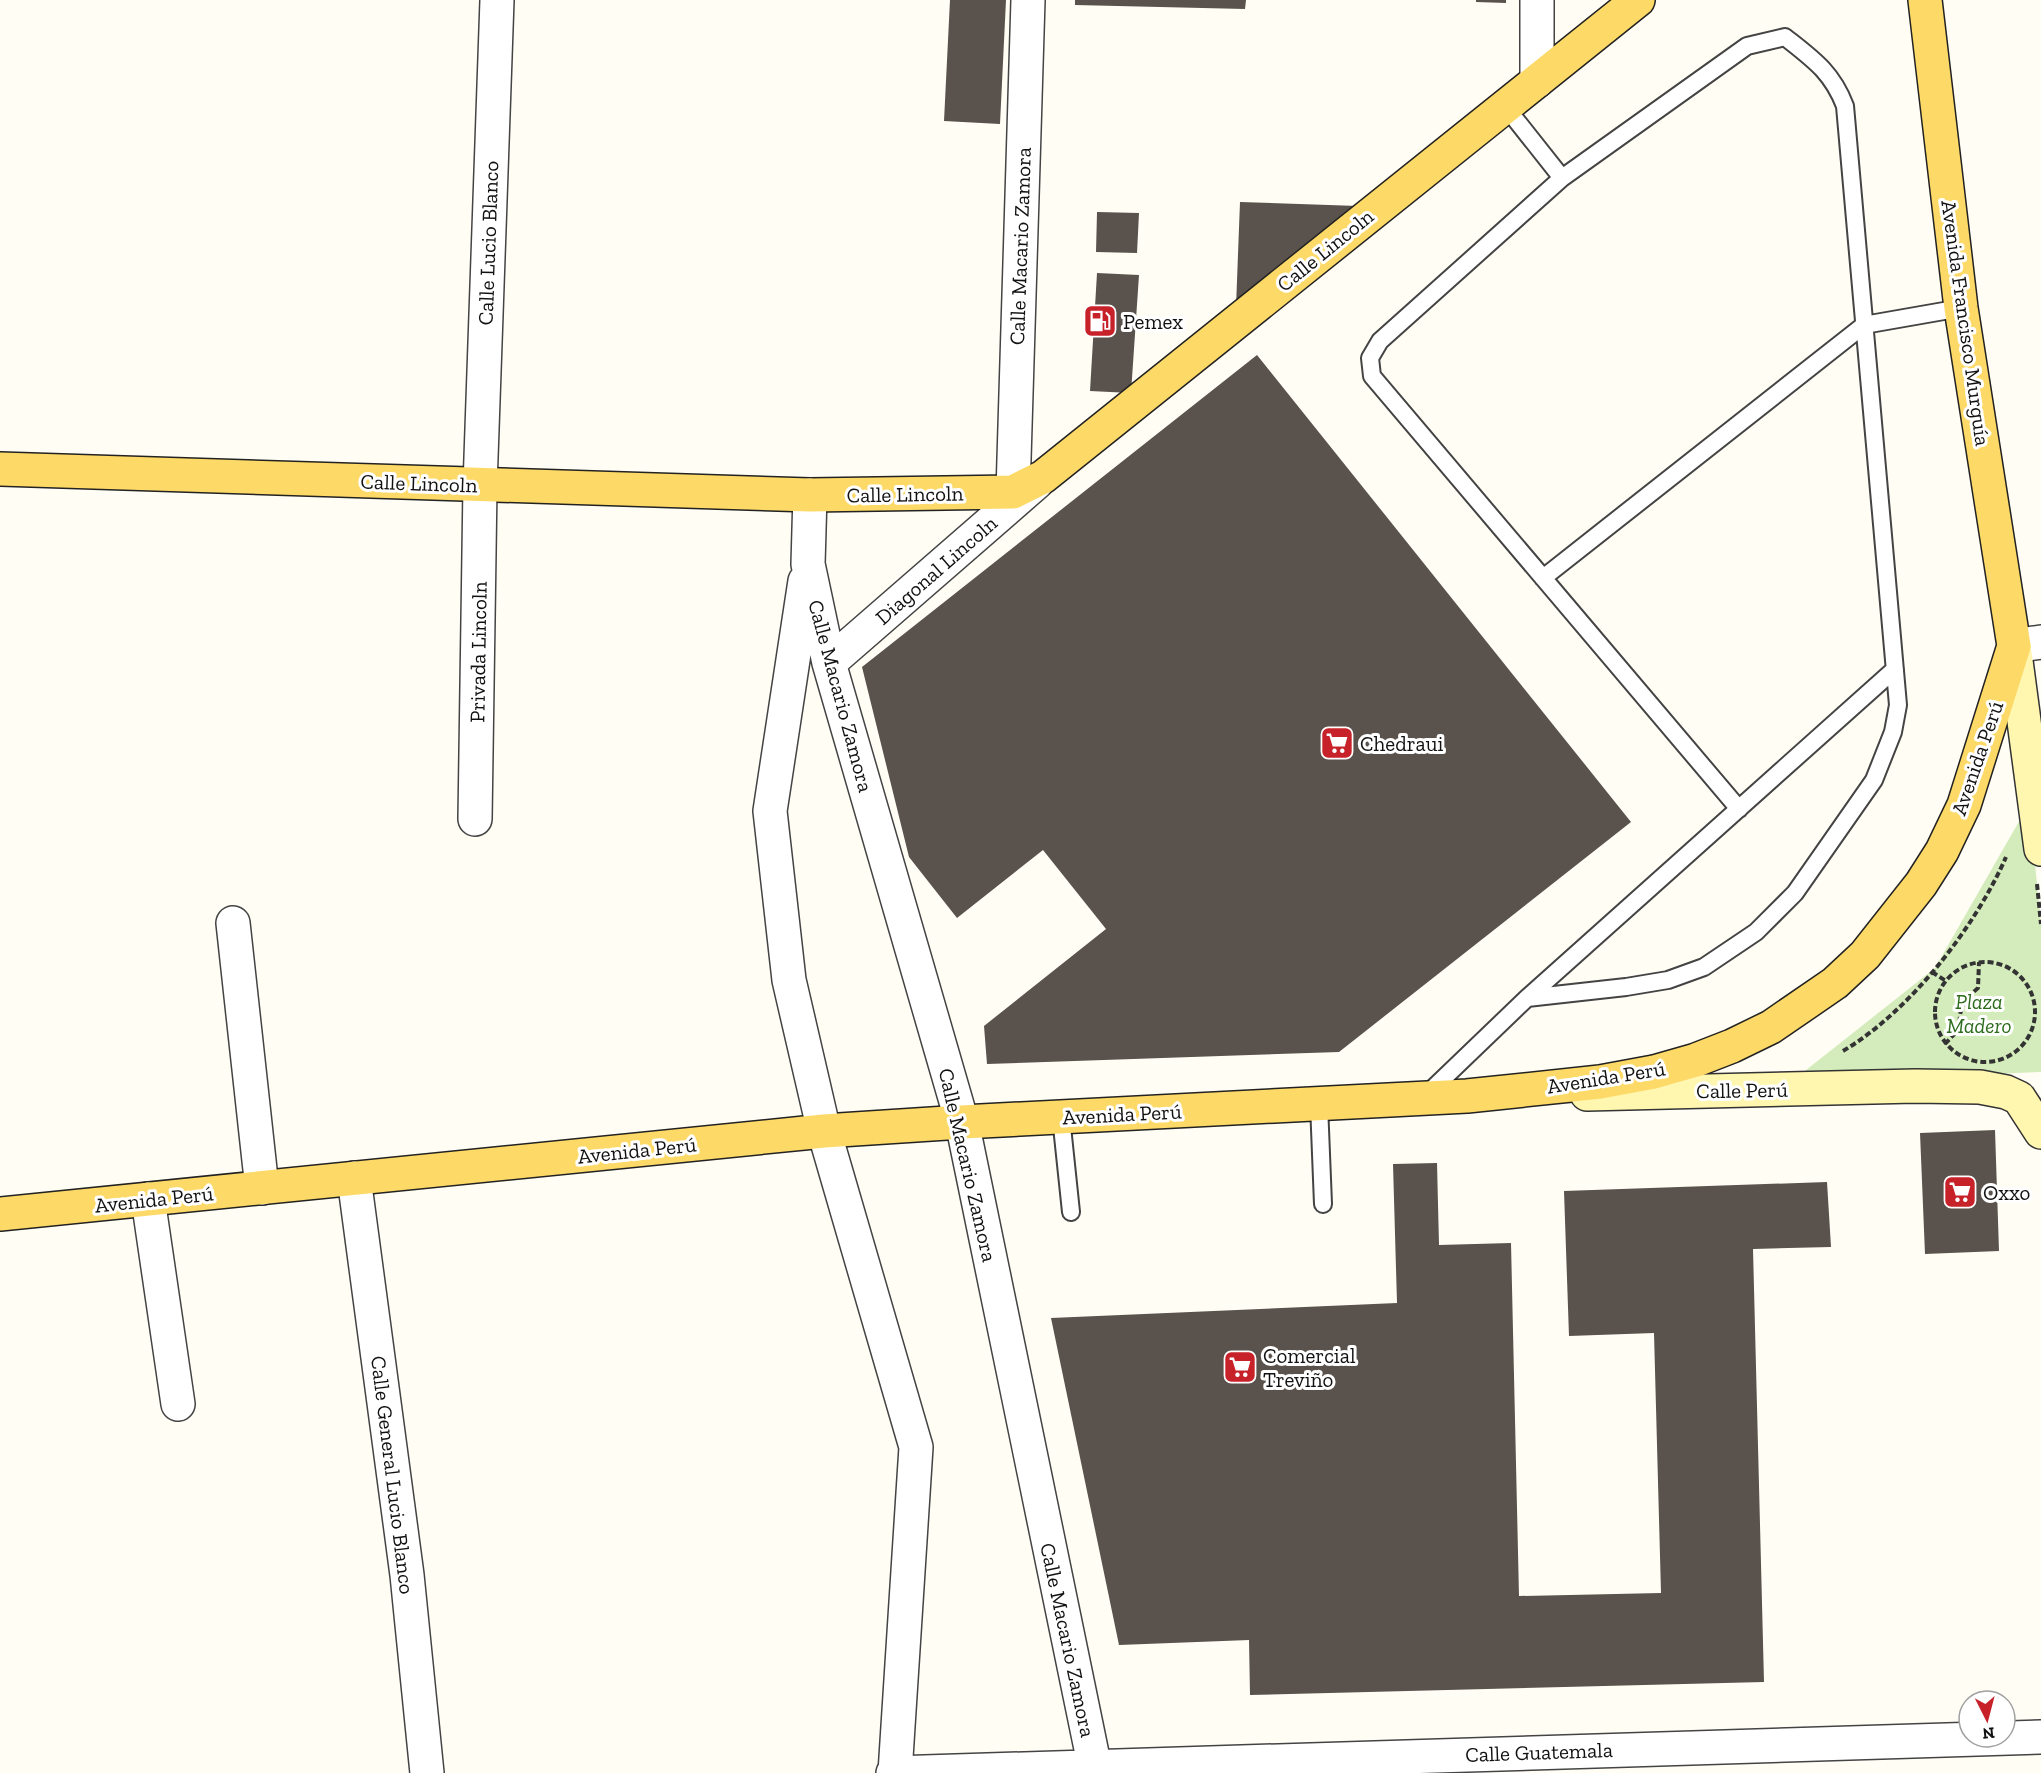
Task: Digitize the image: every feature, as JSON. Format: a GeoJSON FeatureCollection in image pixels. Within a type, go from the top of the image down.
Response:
{"type":"FeatureCollection","features":[{"type":"Feature","properties":{"kind":"main road","name":"Calle Lincoln"},"geometry":{"type":"LineString","coordinates":[[0,470],[810,495],[1013,492],[1043,477],[1638,0]]}},
{"type":"Feature","properties":{"kind":"main road","name":"Avenida Francisco Murguía"},"geometry":{"type":"LineString","coordinates":[[1925,0],[1961,308],[2028,644]]}},
{"type":"Feature","properties":{"kind":"main road","name":"Avenida Perú"},"geometry":{"type":"LineString","coordinates":[[0,1214],[824,1131],[1467,1096],[1599,1082],[1654,1072],[1696,1060],[1772,1027],[1835,983],[1865,955],[1921,884],[1942,851],[1964,805],[2028,644]]}},
{"type":"Feature","properties":{"kind":"street","name":"Calle Lucio Blanco"},"geometry":{"type":"LineString","coordinates":[[480,486],[497,0]]}},
{"type":"Feature","properties":{"kind":"street","name":"Calle Macario Zamora"},"geometry":{"type":"LineString","coordinates":[[1013,492],[1028,0]]}},
{"type":"Feature","properties":{"kind":"street"},"geometry":{"type":"LineString","coordinates":[[1537,0],[1537,81]]}},
{"type":"Feature","properties":{"kind":"street","name":"Diagonal Lincoln"},"geometry":{"type":"LineString","coordinates":[[829,663],[1043,477]]}},
{"type":"Feature","properties":{"kind":"street","name":"Privada Lincoln"},"geometry":{"type":"LineString","coordinates":[[475,819],[480,486]]}},
{"type":"Feature","properties":{"kind":"street","name":"Calle Macario Zamora"},"geometry":{"type":"LineString","coordinates":[[810,495],[808,564],[793,648],[770,811],[789,981],[824,1131],[916,1447],[895,1773]]}},
{"type":"Feature","properties":{"kind":"street","name":"Calle Macario Zamora"},"geometry":{"type":"LineString","coordinates":[[808,564],[829,663],[962,1122],[1095,1770]]}},
{"type":"Feature","properties":{"kind":"street"},"geometry":{"type":"LineString","coordinates":[[2028,644],[2029,859]]}},
{"type":"Feature","properties":{"kind":"street"},"geometry":{"type":"LineString","coordinates":[[233,923],[262,1188]]}},
{"type":"Feature","properties":{"kind":"street","name":"Calle Perú"},"geometry":{"type":"LineString","coordinates":[[1423,1098],[1915,1086],[1980,1087],[2030,1095],[2041,1132]]}},
{"type":"Feature","properties":{"kind":"street","name":"Calle General Lucio Blanco"},"geometry":{"type":"LineString","coordinates":[[354,1178],[407,1575],[427,1773]]}},
{"type":"Feature","properties":{"kind":"street"},"geometry":{"type":"LineString","coordinates":[[148,1199],[178,1404]]}},
{"type":"Feature","properties":{"kind":"street","name":"Calle Guatemala"},"geometry":{"type":"LineString","coordinates":[[895,1773],[1095,1770],[2041,1737]]}},
{"type":"Feature","properties":{"kind":"lane"},"geometry":{"type":"LineString","coordinates":[[1527,998],[1668,980],[1704,967],[1756,932],[1795,893],[1874,780],[1893,732],[1898,705],[1845,106],[1838,87],[1817,62],[1785,37],[1747,46],[1562,178],[1380,341],[1371,358],[1372,376],[1739,809]]}},
{"type":"Feature","properties":{"kind":"lane"},"geometry":{"type":"LineString","coordinates":[[1505,106],[1562,178]]}},
{"type":"Feature","properties":{"kind":"lane"},"geometry":{"type":"LineString","coordinates":[[1543,579],[1864,325],[1961,308]]}},
{"type":"Feature","properties":{"kind":"lane"},"geometry":{"type":"LineString","coordinates":[[1423,1098],[1527,998],[1895,669]]}},
{"type":"Feature","properties":{"kind":"lane"},"geometry":{"type":"LineString","coordinates":[[1319,1104],[1323,1204]]}},
{"type":"Feature","properties":{"kind":"lane"},"geometry":{"type":"LineString","coordinates":[[1061,1117],[1071,1212]]}},
{"type":"Feature","properties":{"kind":"path"},"geometry":{"type":"LineString","coordinates":[[1837,1055],[1855,1044],[1905,1003],[1963,932],[1996,879],[2029,859],[2041,924]]}},
{"type":"Feature","properties":{"kind":"path"},"geometry":{"type":"LineString","coordinates":[[1945,1044],[1960,1028],[1958,1017],[1962,1005],[1978,988],[1979,962]]}},
{"type":"Feature","properties":{"kind":"path"},"geometry":{"type":"LineString","coordinates":[[1979,962],[1999,963],[2013,970],[2025,980],[2038,1007],[2028,1040],[2017,1052],[1988,1063],[1972,1061],[1945,1044],[1937,1030],[1935,1014],[1936,999],[1953,972],[1979,962]]}},
{"type":"Feature","properties":{"kind":"path"},"geometry":{"type":"LineString","coordinates":[[1932,972],[1946,981]]}},
{"type":"Feature","properties":{"kind":"green space","name":"Plaza Madero"},"geometry":{"type":"Polygon","coordinates":[[[2029,804],[2041,924],[2041,1072],[1791,1082],[1935,968],[2029,804]]]}},
{"type":"Feature","properties":{"kind":"building"},"geometry":{"type":"Polygon","coordinates":[[[950,0],[1006,0],[1000,124],[944,121],[950,0]]]}},
{"type":"Feature","properties":{"kind":"building"},"geometry":{"type":"Polygon","coordinates":[[[1075,0],[1246,0],[1245,9],[1075,5],[1075,0]]]}},
{"type":"Feature","properties":{"kind":"building"},"geometry":{"type":"Polygon","coordinates":[[[1476,0],[1506,0],[1506,3],[1476,2],[1476,0]]]}},
{"type":"Feature","properties":{"kind":"building"},"geometry":{"type":"Polygon","coordinates":[[[1240,202],[1358,206],[1236,307],[1240,202]]]}},
{"type":"Feature","properties":{"kind":"building"},"geometry":{"type":"Polygon","coordinates":[[[1097,212],[1139,213],[1137,253],[1096,252],[1097,212]]]}},
{"type":"Feature","properties":{"kind":"building"},"geometry":{"type":"Polygon","coordinates":[[[1097,273],[1139,275],[1131,393],[1090,391],[1097,273]]]}},
{"type":"Feature","properties":{"kind":"building"},"geometry":{"type":"Polygon","coordinates":[[[1257,355],[1631,822],[1339,1052],[987,1064],[984,1026],[1106,929],[1043,850],[957,918],[909,857],[862,667],[1257,355]]]}},
{"type":"Feature","properties":{"kind":"building","name":"Oxxo"},"geometry":{"type":"Polygon","coordinates":[[[1995,1130],[1999,1251],[1925,1254],[1920,1133],[1995,1130]]]}},
{"type":"Feature","properties":{"kind":"building"},"geometry":{"type":"Polygon","coordinates":[[[1437,1163],[1439,1245],[1511,1243],[1519,1596],[1661,1593],[1654,1333],[1569,1336],[1564,1191],[1827,1182],[1831,1247],[1753,1249],[1764,1682],[1250,1695],[1249,1640],[1119,1645],[1051,1318],[1397,1303],[1393,1164],[1437,1163]]]}},
{"type":"Feature","properties":{"kind":"place","name":"Pemex"},"geometry":{"type":"Point","coordinates":[1100,321]}},
{"type":"Feature","properties":{"kind":"place","name":"Chedraui"},"geometry":{"type":"Point","coordinates":[1337,743]}},
{"type":"Feature","properties":{"kind":"place","name":"Oxxo"},"geometry":{"type":"Point","coordinates":[1960,1192]}},
{"type":"Feature","properties":{"kind":"place","name":"Comercial Treviño"},"geometry":{"type":"Point","coordinates":[1240,1367]}}]}
